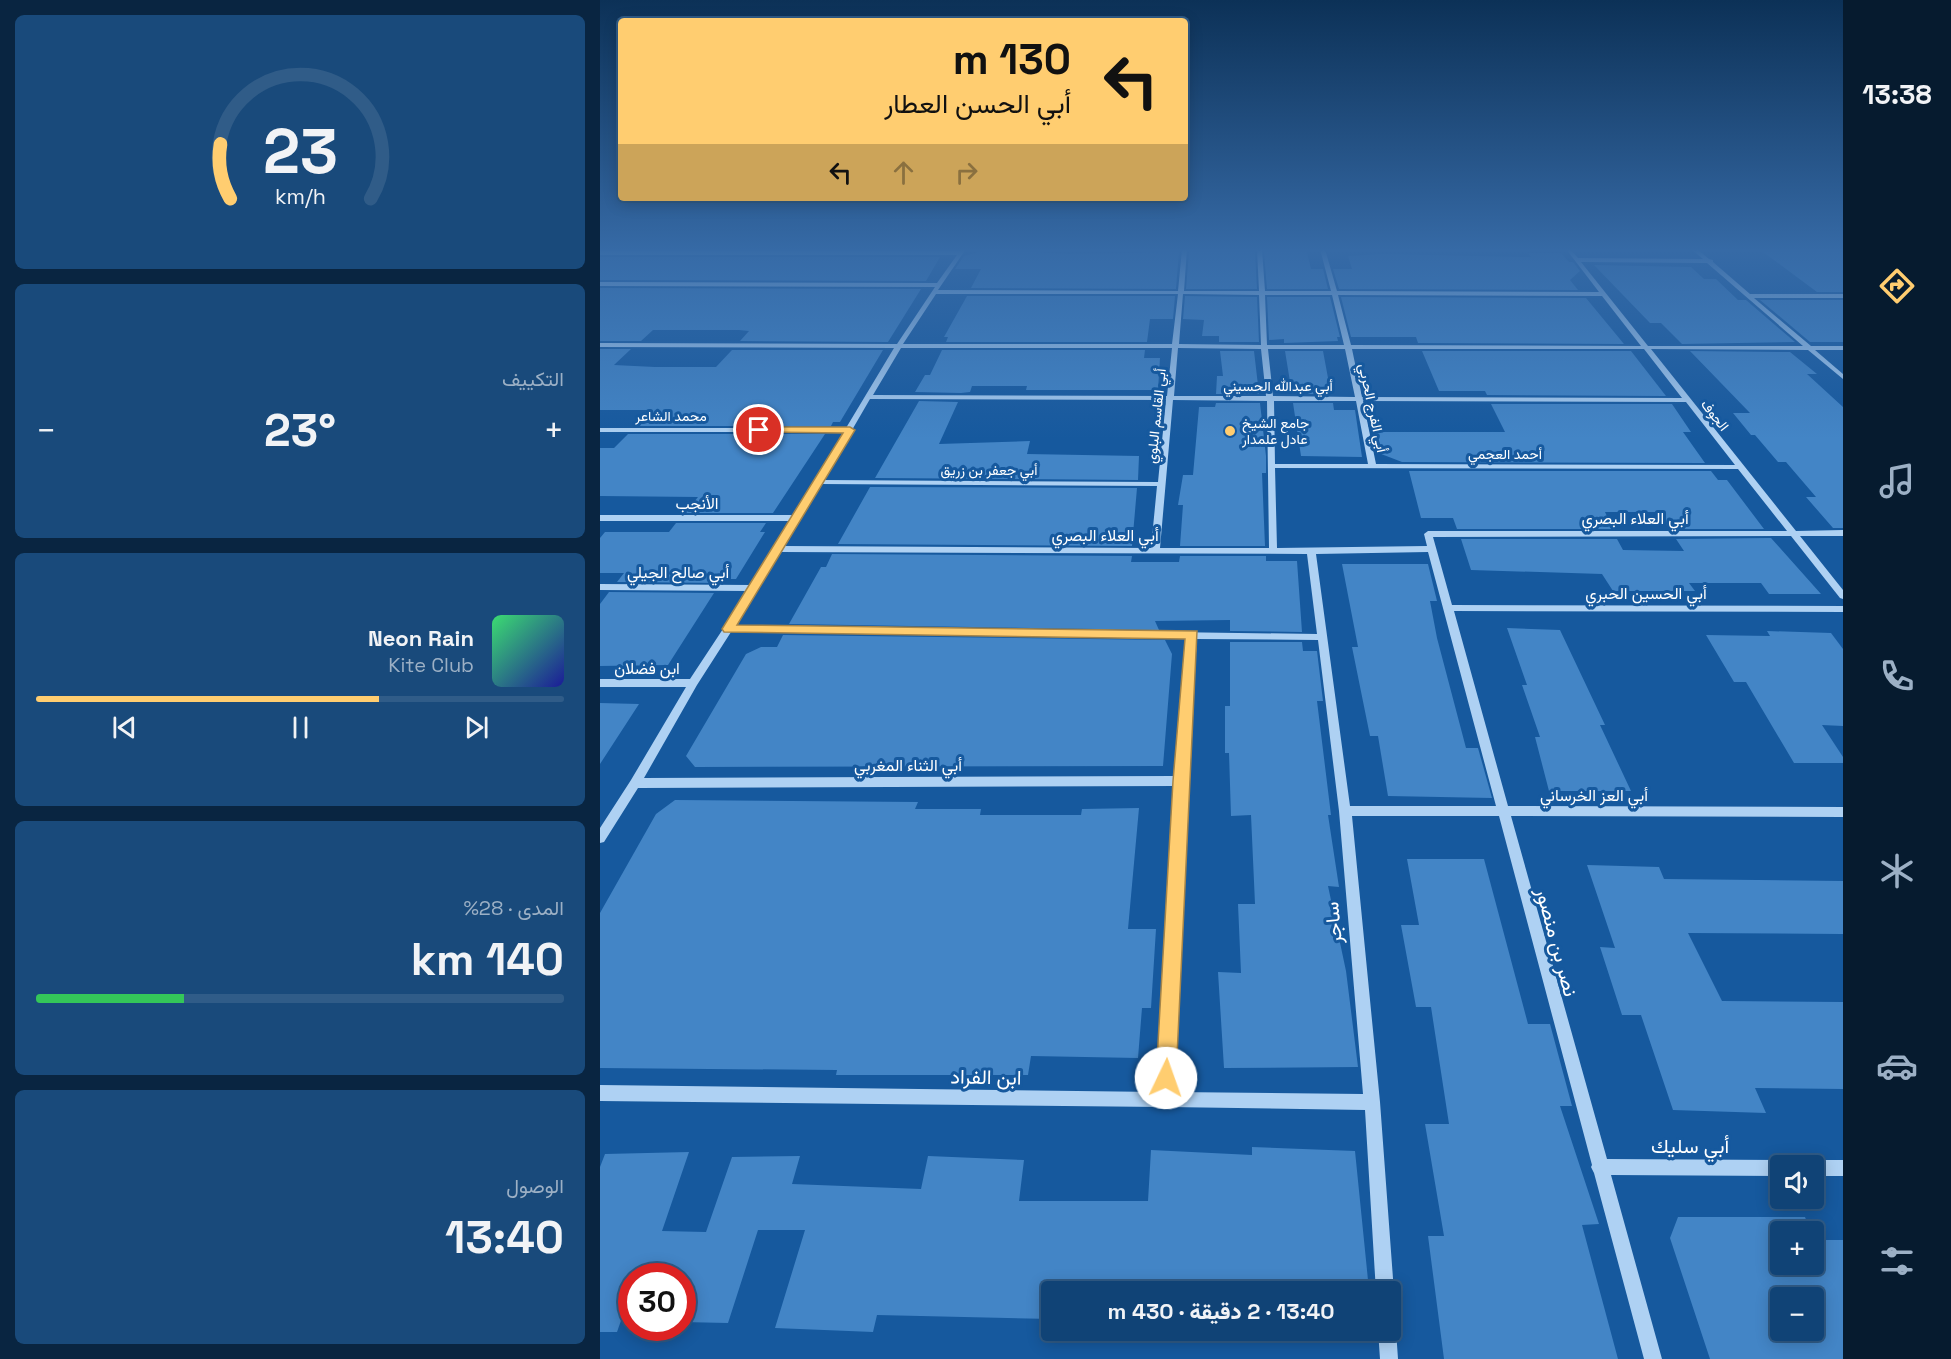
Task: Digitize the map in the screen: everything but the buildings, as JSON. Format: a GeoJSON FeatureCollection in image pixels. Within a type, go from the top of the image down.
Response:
{"type":"FeatureCollection","features":[{"type":"Feature","properties":{"kind":"street"},"geometry":{"type":"LineString","coordinates":[[600,838],[693,683],[755,588],[794,518],[870,398],[920,312]]}},
{"type":"Feature","properties":{"kind":"street","name":"أبي القاسم البلوي"},"geometry":{"type":"LineString","coordinates":[[1155,550],[1179,312]]}},
{"type":"Feature","properties":{"kind":"street"},"geometry":{"type":"LineString","coordinates":[[1263,312],[1270,398],[1273,551]]}},
{"type":"Feature","properties":{"kind":"street","name":"أبي الفرج الحربي"},"geometry":{"type":"LineString","coordinates":[[1339,312],[1373,467]]}},
{"type":"Feature","properties":{"kind":"street","name":"الجوف"},"geometry":{"type":"LineString","coordinates":[[1618,312],[1738,467],[1795,533],[1843,596]]}},
{"type":"Feature","properties":{"kind":"street"},"geometry":{"type":"LineString","coordinates":[[1767,312],[1843,377]]}},
{"type":"Feature","properties":{"kind":"street"},"geometry":{"type":"LineString","coordinates":[[600,345],[1843,348]]}},
{"type":"Feature","properties":{"kind":"street","name":"أبي عبدالله الحسيني"},"geometry":{"type":"LineString","coordinates":[[870,398],[1685,400]]}},
{"type":"Feature","properties":{"kind":"street","name":"محمد الشاعر"},"geometry":{"type":"LineString","coordinates":[[600,430],[850,430]]}},
{"type":"Feature","properties":{"kind":"street","name":"أحمد العجمي"},"geometry":{"type":"LineString","coordinates":[[1272,466],[1738,467]]}},
{"type":"Feature","properties":{"kind":"street","name":"أبي جعفر بن زريق"},"geometry":{"type":"LineString","coordinates":[[818,482],[1160,484]]}},
{"type":"Feature","properties":{"kind":"street","name":"الأنجب"},"geometry":{"type":"LineString","coordinates":[[600,518],[794,518]]}},
{"type":"Feature","properties":{"kind":"street","name":"أبي العلاء البصري"},"geometry":{"type":"LineString","coordinates":[[1428,534],[1843,533]]}},
{"type":"Feature","properties":{"kind":"street","name":"نصر بن منصور"},"geometry":{"type":"LineString","coordinates":[[1428,534],[1653,1359]]}},
{"type":"Feature","properties":{"kind":"street","name":"أبي العلاء البصري"},"geometry":{"type":"LineString","coordinates":[[778,549],[1273,551],[1432,549]]}},
{"type":"Feature","properties":{"kind":"street","name":"ساجر"},"geometry":{"type":"LineString","coordinates":[[1311,551],[1320,637],[1345,811],[1372,1102],[1384,1281]]}},
{"type":"Feature","properties":{"kind":"street","name":"أبي صالح الجيلي"},"geometry":{"type":"LineString","coordinates":[[600,587],[755,588]]}},
{"type":"Feature","properties":{"kind":"street","name":"أبي الحسين الحبري"},"geometry":{"type":"LineString","coordinates":[[1449,608],[1843,609]]}},
{"type":"Feature","properties":{"kind":"street"},"geometry":{"type":"LineString","coordinates":[[729,629],[1320,637]]}},
{"type":"Feature","properties":{"kind":"street"},"geometry":{"type":"LineString","coordinates":[[1165,1101],[1181,781],[1192,634]]}},
{"type":"Feature","properties":{"kind":"street","name":"ابن فضلان"},"geometry":{"type":"LineString","coordinates":[[600,683],[693,683]]}},
{"type":"Feature","properties":{"kind":"street","name":"أبي الثناء المغربي"},"geometry":{"type":"LineString","coordinates":[[635,783],[1181,781]]}},
{"type":"Feature","properties":{"kind":"street","name":"أبي العز الخرساني"},"geometry":{"type":"LineString","coordinates":[[1345,811],[1843,812]]}},
{"type":"Feature","properties":{"kind":"street","name":"ابن الفراد"},"geometry":{"type":"LineString","coordinates":[[600,1093],[1372,1102]]}},
{"type":"Feature","properties":{"kind":"street","name":"أبي سليك"},"geometry":{"type":"LineString","coordinates":[[1599,1167],[1770,1168]]}},
{"type":"Feature","properties":{"kind":"street"},"geometry":{"type":"LineString","coordinates":[[1824,1168],[1843,1168]]}},
{"type":"Feature","properties":{"kind":"street"},"geometry":{"type":"LineString","coordinates":[[1388,1341],[1389,1359]]}},
{"type":"Feature","properties":{"kind":"place","name":"جامع الشيخ عادل علمدار"},"geometry":{"type":"Point","coordinates":[1230,431]}},
{"type":"Feature","properties":{"kind":"route"},"geometry":{"type":"LineString","coordinates":[[759,430],[850,430],[794,518],[767,568],[729,629],[1192,634],[1181,781],[1166,1078]]}}]}
